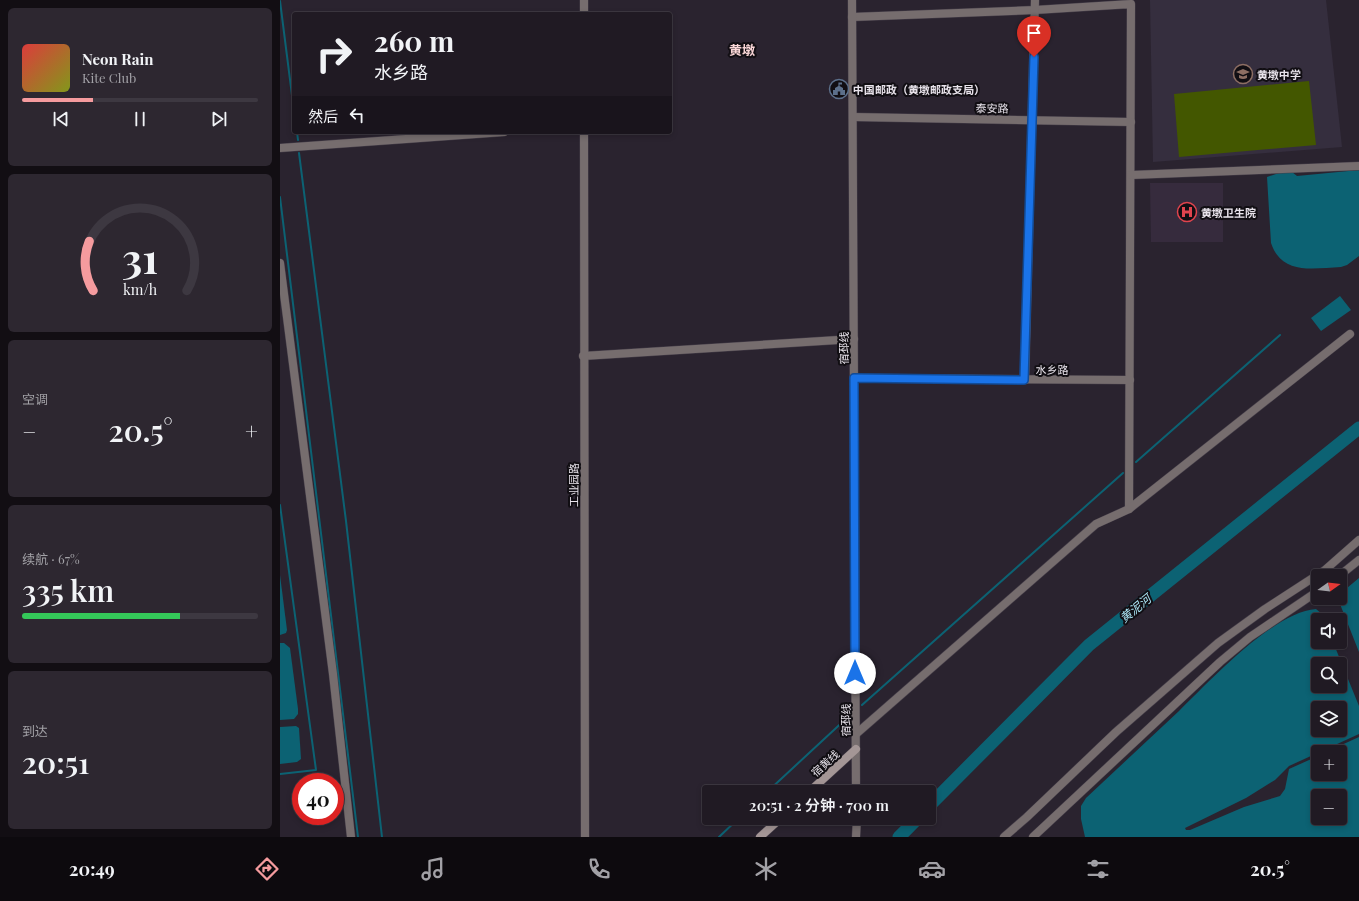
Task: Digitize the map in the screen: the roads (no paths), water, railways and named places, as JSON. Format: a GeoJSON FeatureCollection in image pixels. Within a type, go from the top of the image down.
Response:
{"type":"FeatureCollection","features":[{"type":"Feature","properties":{"kind":"main road","name":"宿黄线"},"geometry":{"type":"LineString","coordinates":[[817,785],[856,749]]}},
{"type":"Feature","properties":{"kind":"main road"},"geometry":{"type":"LineString","coordinates":[[760,837],[773,825]]}},
{"type":"Feature","properties":{"kind":"street"},"geometry":{"type":"LineString","coordinates":[[584,0],[584,12]]}},
{"type":"Feature","properties":{"kind":"street","name":"宿邳线"},"geometry":{"type":"LineString","coordinates":[[852,0],[856,785]]}},
{"type":"Feature","properties":{"kind":"street"},"geometry":{"type":"LineString","coordinates":[[1024,380],[1035,0]]}},
{"type":"Feature","properties":{"kind":"street"},"geometry":{"type":"LineString","coordinates":[[852,17],[1035,10],[1131,4],[1129,509]]}},
{"type":"Feature","properties":{"kind":"street","name":"泰安路"},"geometry":{"type":"LineString","coordinates":[[853,117],[1131,122]]}},
{"type":"Feature","properties":{"kind":"street"},"geometry":{"type":"LineString","coordinates":[[280,148],[476,134]]}},
{"type":"Feature","properties":{"kind":"street","name":"工业园路"},"geometry":{"type":"LineString","coordinates":[[584,134],[585,837]]}},
{"type":"Feature","properties":{"kind":"street"},"geometry":{"type":"LineString","coordinates":[[1131,176],[1359,166]]}},
{"type":"Feature","properties":{"kind":"street"},"geometry":{"type":"LineString","coordinates":[[280,263],[351,837]]}},
{"type":"Feature","properties":{"kind":"street"},"geometry":{"type":"LineString","coordinates":[[856,734],[1096,524],[1129,509],[1350,334]]}},
{"type":"Feature","properties":{"kind":"street"},"geometry":{"type":"LineString","coordinates":[[584,356],[854,339]]}},
{"type":"Feature","properties":{"kind":"street","name":"水乡路"},"geometry":{"type":"LineString","coordinates":[[854,378],[1130,380]]}},
{"type":"Feature","properties":{"kind":"street"},"geometry":{"type":"LineString","coordinates":[[1332,569],[1359,540]]}},
{"type":"Feature","properties":{"kind":"street"},"geometry":{"type":"LineString","coordinates":[[1347,570],[1359,560]]}},
{"type":"Feature","properties":{"kind":"street"},"geometry":{"type":"LineString","coordinates":[[1004,837],[1116,732],[1218,643],[1265,609],[1311,583]]}},
{"type":"Feature","properties":{"kind":"street"},"geometry":{"type":"LineString","coordinates":[[1033,837],[1220,662],[1250,636],[1311,596]]}},
{"type":"Feature","properties":{"kind":"street"},"geometry":{"type":"LineString","coordinates":[[856,837],[857,825]]}},
{"type":"Feature","properties":{"kind":"water"},"geometry":{"type":"Polygon","coordinates":[[[1359,170],[1359,256],[1347,265],[1341,267],[1310,269],[1300,268],[1283,261],[1276,254],[1271,243],[1267,177],[1282,172],[1292,172],[1297,176],[1359,170]]]}},
{"type":"Feature","properties":{"kind":"water"},"geometry":{"type":"Polygon","coordinates":[[[1340,296],[1351,310],[1321,331],[1311,318],[1340,296]]]}},
{"type":"Feature","properties":{"kind":"water"},"geometry":{"type":"Polygon","coordinates":[[[280,575],[287,630],[286,633],[280,635],[280,575]]]}},
{"type":"Feature","properties":{"kind":"water"},"geometry":{"type":"Polygon","coordinates":[[[1359,578],[1359,652],[1347,622],[1347,613],[1344,613],[1340,605],[1347,605],[1347,588],[1359,578]]]}},
{"type":"Feature","properties":{"kind":"water"},"geometry":{"type":"Polygon","coordinates":[[[1316,609],[1321,613],[1311,613],[1311,649],[1336,649],[1339,657],[1311,657],[1311,693],[1347,693],[1347,676],[1359,706],[1359,734],[1335,745],[1311,745],[1311,756],[1289,766],[1275,780],[1246,798],[1185,828],[1186,830],[1190,830],[1244,807],[1280,796],[1285,789],[1289,769],[1311,759],[1311,781],[1347,781],[1347,745],[1341,745],[1359,737],[1359,837],[1085,837],[1081,819],[1081,806],[1086,798],[1225,666],[1262,635],[1281,622],[1299,613],[1316,609]]]}},
{"type":"Feature","properties":{"kind":"water"},"geometry":{"type":"Polygon","coordinates":[[[280,643],[284,643],[290,648],[298,709],[298,714],[294,719],[280,720],[280,643]]]}},
{"type":"Feature","properties":{"kind":"water"},"geometry":{"type":"Polygon","coordinates":[[[296,726],[299,728],[301,759],[297,762],[280,764],[280,727],[296,726]]]}},
{"type":"Feature","properties":{"kind":"waterway"},"geometry":{"type":"LineString","coordinates":[[280,1],[292,95]]}},
{"type":"Feature","properties":{"kind":"waterway"},"geometry":{"type":"LineString","coordinates":[[297,134],[298,140]]}},
{"type":"Feature","properties":{"kind":"waterway"},"geometry":{"type":"LineString","coordinates":[[299,153],[346,521],[382,837]]}},
{"type":"Feature","properties":{"kind":"waterway"},"geometry":{"type":"LineString","coordinates":[[280,197],[358,837]]}},
{"type":"Feature","properties":{"kind":"waterway"},"geometry":{"type":"LineString","coordinates":[[1136,462],[1280,335]]}},
{"type":"Feature","properties":{"kind":"waterway","name":"黄泥河"},"geometry":{"type":"LineString","coordinates":[[936,799],[1089,645],[1359,428]]}},
{"type":"Feature","properties":{"kind":"waterway"},"geometry":{"type":"LineString","coordinates":[[862,705],[1123,473]]}},
{"type":"Feature","properties":{"kind":"waterway"},"geometry":{"type":"LineString","coordinates":[[280,505],[316,770],[280,774]]}},
{"type":"Feature","properties":{"kind":"waterway"},"geometry":{"type":"LineString","coordinates":[[775,785],[849,716]]}},
{"type":"Feature","properties":{"kind":"waterway"},"geometry":{"type":"LineString","coordinates":[[719,837],[732,825]]}},
{"type":"Feature","properties":{"kind":"waterway","name":"黄泥河"},"geometry":{"type":"LineString","coordinates":[[899,837],[911,825]]}},
{"type":"Feature","properties":{"kind":"place","name":"黄墩中学"},"geometry":{"type":"Point","coordinates":[1243,74]}},
{"type":"Feature","properties":{"kind":"place","name":"中国邮政（黄墩邮政支局）"},"geometry":{"type":"Point","coordinates":[839,89]}},
{"type":"Feature","properties":{"kind":"place","name":"黄墩卫生院"},"geometry":{"type":"Point","coordinates":[1187,212]}},
{"type":"Feature","properties":{"kind":"district","name":"黄墩"},"geometry":{"type":"Point","coordinates":[742,49]}}]}
